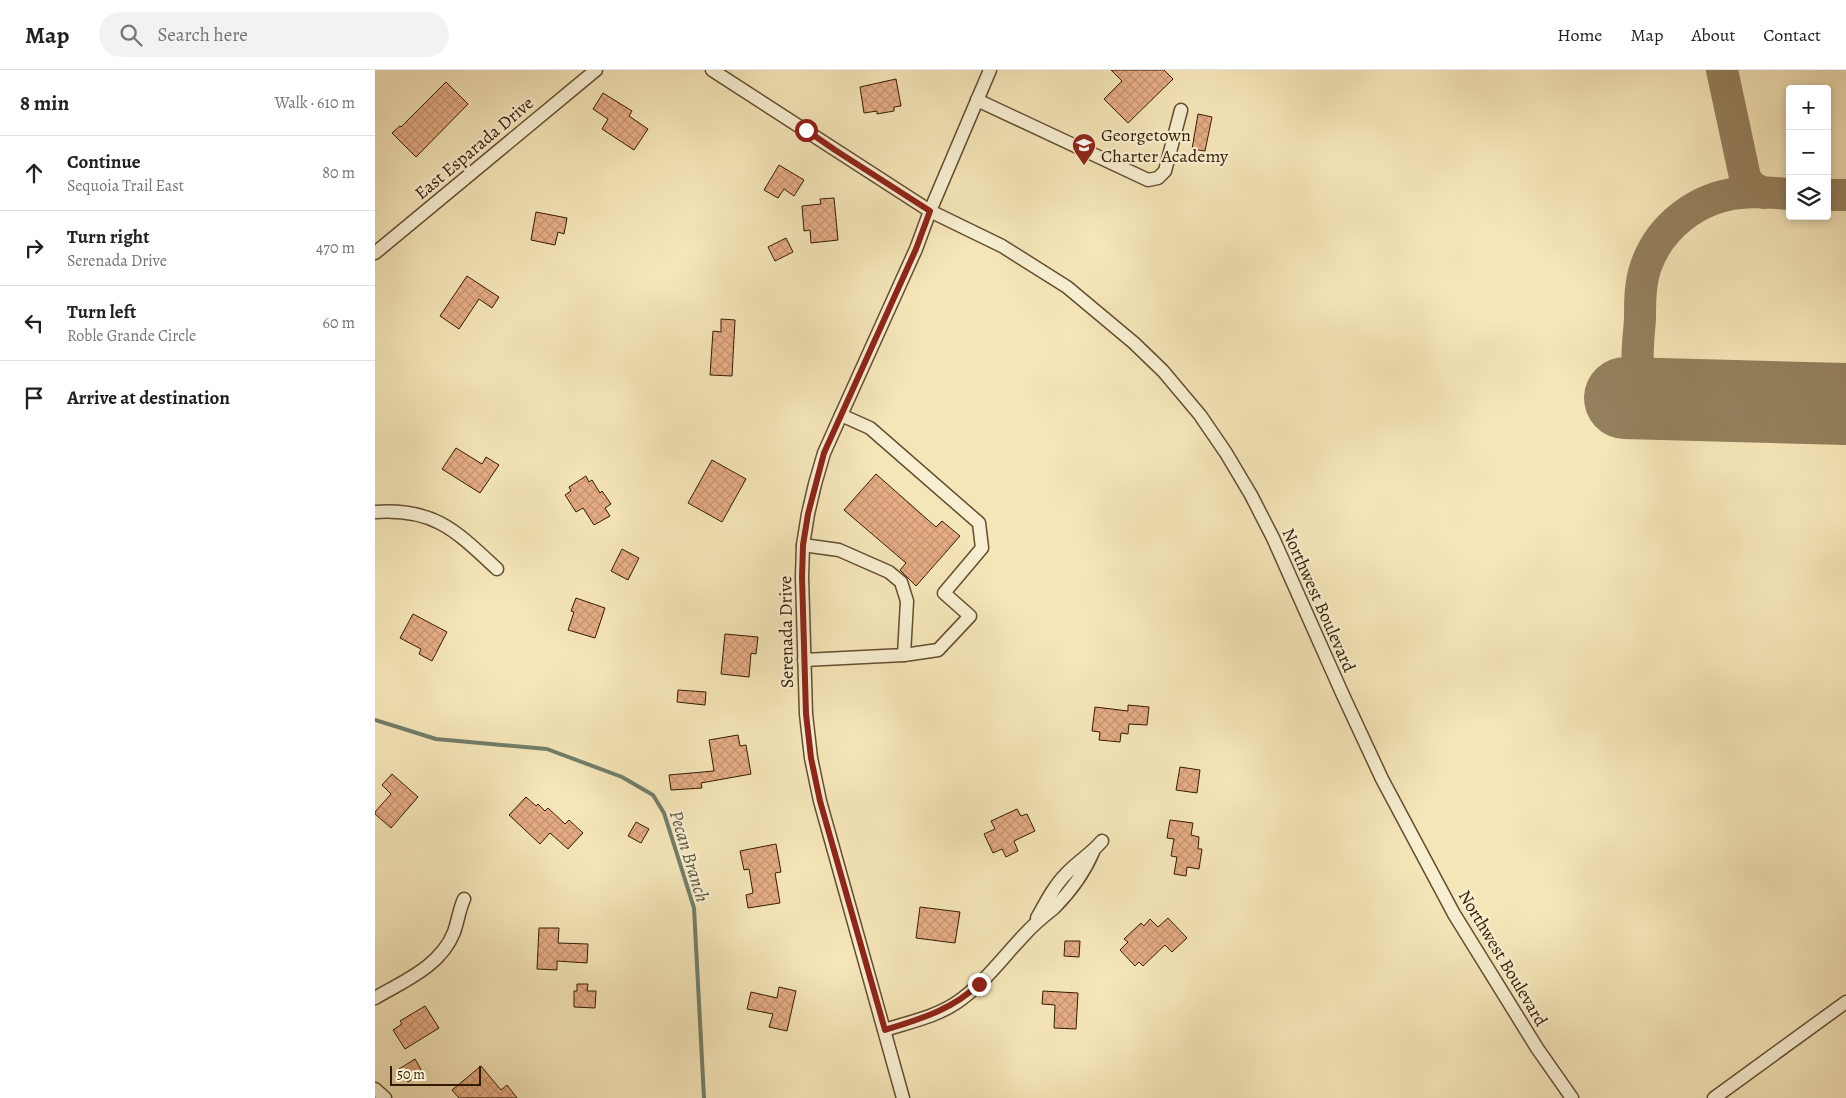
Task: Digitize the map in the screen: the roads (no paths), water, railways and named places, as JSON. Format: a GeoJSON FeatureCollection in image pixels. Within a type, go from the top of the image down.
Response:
{"type":"FeatureCollection","features":[{"type":"Feature","properties":{"kind":"street","name":"East Esparada Drive"},"geometry":{"type":"LineString","coordinates":[[375,253],[596,70]]}},
{"type":"Feature","properties":{"kind":"street","name":"Northwest Boulevard"},"geometry":{"type":"LineString","coordinates":[[712,70],[930,211],[1002,246],[1067,287],[1134,343],[1163,372],[1200,415],[1251,494],[1382,779],[1450,905],[1501,990],[1572,1098]]}},
{"type":"Feature","properties":{"kind":"street","name":"Serenada Drive"},"geometry":{"type":"LineString","coordinates":[[903,1098],[820,801],[811,758],[806,714],[802,577],[803,545],[808,514],[824,453],[916,249],[989,70]]}},
{"type":"Feature","properties":{"kind":"street"},"geometry":{"type":"LineString","coordinates":[[977,100],[1148,180],[1158,178],[1165,171],[1181,110]]}},
{"type":"Feature","properties":{"kind":"street"},"geometry":{"type":"LineString","coordinates":[[804,660],[904,655],[938,650],[970,616],[944,593],[982,548],[979,523],[869,428],[841,415]]}},
{"type":"Feature","properties":{"kind":"street"},"geometry":{"type":"LineString","coordinates":[[375,512],[395,511],[414,514],[442,523],[497,569]]}},
{"type":"Feature","properties":{"kind":"street"},"geometry":{"type":"LineString","coordinates":[[803,545],[839,550],[889,572],[901,582],[907,601],[904,655]]}},
{"type":"Feature","properties":{"kind":"street"},"geometry":{"type":"LineString","coordinates":[[885,1030],[926,1017],[955,1004],[979,984],[1034,924],[1057,883],[1077,862],[1093,852],[1102,842]]}},
{"type":"Feature","properties":{"kind":"street"},"geometry":{"type":"LineString","coordinates":[[375,998],[421,971],[440,954],[454,932],[464,899]]}},
{"type":"Feature","properties":{"kind":"street"},"geometry":{"type":"LineString","coordinates":[[1714,1098],[1846,1002]]}},
{"type":"Feature","properties":{"kind":"street"},"geometry":{"type":"LineString","coordinates":[[375,1089],[385,1098]]}},
{"type":"Feature","properties":{"kind":"waterway","name":"Pecan Branch"},"geometry":{"type":"LineString","coordinates":[[375,720],[436,739],[547,749],[622,777],[653,795],[664,813],[694,908],[704,1098]]}},
{"type":"Feature","properties":{"kind":"place","name":"Georgetown Charter Academy"},"geometry":{"type":"Point","coordinates":[1084,166]}}]}
